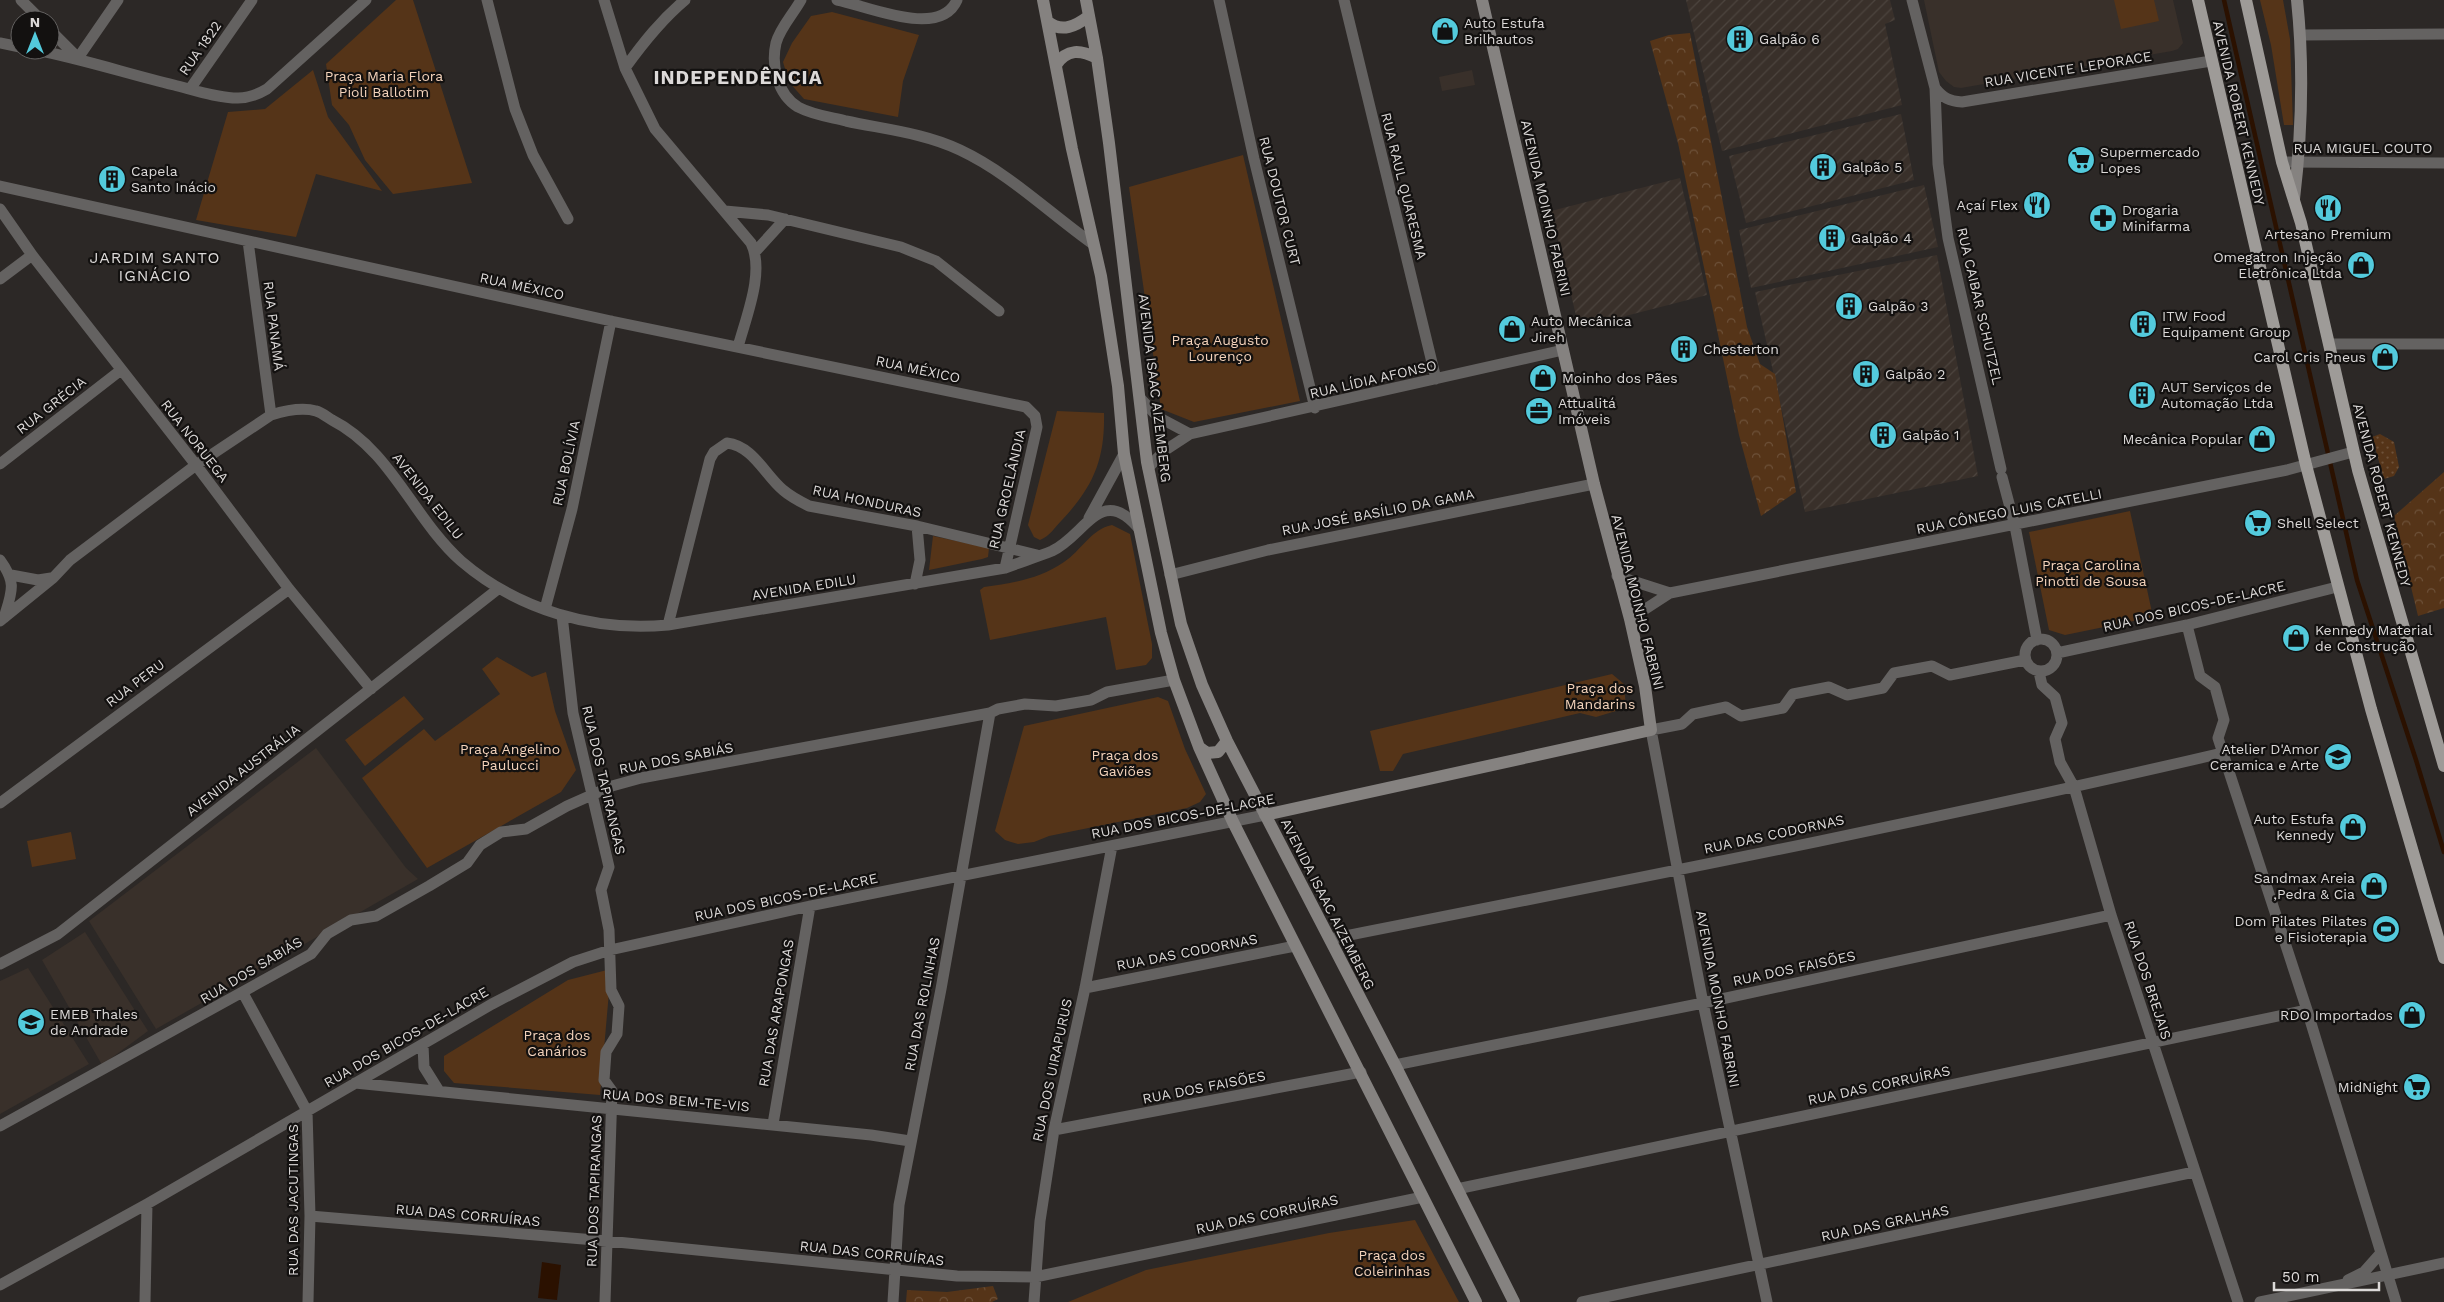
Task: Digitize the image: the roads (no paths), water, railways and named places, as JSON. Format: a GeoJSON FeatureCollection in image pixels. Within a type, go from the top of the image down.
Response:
{"type":"FeatureCollection","features":[{"type":"Feature","properties":{"kind":"main road","name":"AVENIDA ROBERT KENNEDY"},"geometry":{"type":"LineString","coordinates":[[2198,0],[2337,587],[2444,958]]}},
{"type":"Feature","properties":{"kind":"main road","name":"AVENIDA ROBERT KENNEDY"},"geometry":{"type":"LineString","coordinates":[[2246,0],[2282,162],[2294,199],[2353,452],[2407,645],[2444,766]]}},
{"type":"Feature","properties":{"kind":"street"},"geometry":{"type":"LineString","coordinates":[[21,0],[30,10]]}},
{"type":"Feature","properties":{"kind":"street"},"geometry":{"type":"LineString","coordinates":[[78,58],[118,0]]}},
{"type":"Feature","properties":{"kind":"street","name":"RUA 1822"},"geometry":{"type":"LineString","coordinates":[[190,89],[252,0]]}},
{"type":"Feature","properties":{"kind":"street"},"geometry":{"type":"LineString","coordinates":[[60,55],[190,89],[236,98],[257,95],[366,0]]}},
{"type":"Feature","properties":{"kind":"street"},"geometry":{"type":"LineString","coordinates":[[487,0],[515,109],[534,155],[568,219]]}},
{"type":"Feature","properties":{"kind":"street"},"geometry":{"type":"LineString","coordinates":[[604,0],[625,68],[655,129],[681,163],[751,243],[755,252],[757,263],[756,276],[738,347]]}},
{"type":"Feature","properties":{"kind":"street"},"geometry":{"type":"LineString","coordinates":[[625,68],[643,43],[669,13],[685,0]]}},
{"type":"Feature","properties":{"kind":"street"},"geometry":{"type":"LineString","coordinates":[[801,0],[777,41],[774,60],[777,78],[785,94],[797,106],[817,114],[933,140],[958,149],[985,163],[1014,182],[1093,244]]}},
{"type":"Feature","properties":{"kind":"street"},"geometry":{"type":"LineString","coordinates":[[841,0],[919,20],[940,17],[948,12],[957,0]]}},
{"type":"Feature","properties":{"kind":"street"},"geometry":{"type":"LineString","coordinates":[[1043,0],[1110,335],[1124,454],[1161,633],[1174,680],[1199,748],[1233,822],[1476,1302]]}},
{"type":"Feature","properties":{"kind":"street","name":"AVENIDA ISAAC AIZEMBERG"},"geometry":{"type":"LineString","coordinates":[[1086,0],[1097,58],[1148,468],[1181,624],[1195,666],[1227,741],[1395,1065],[1514,1302]]}},
{"type":"Feature","properties":{"kind":"street","name":"RUA DOUTOR CURT"},"geometry":{"type":"LineString","coordinates":[[1219,0],[1254,159],[1315,408]]}},
{"type":"Feature","properties":{"kind":"street","name":"RUA RAUL QUARESMA"},"geometry":{"type":"LineString","coordinates":[[1344,0],[1436,379]]}},
{"type":"Feature","properties":{"kind":"street","name":"AVENIDA MOINHO FABRINI"},"geometry":{"type":"LineString","coordinates":[[1482,0],[1594,484],[1630,619],[1703,1003],[1767,1302]]}},
{"type":"Feature","properties":{"kind":"street","name":"RUA CAIBAR SCHUTZEL"},"geometry":{"type":"LineString","coordinates":[[1912,0],[1935,88],[1938,164],[1948,238],[2015,526],[2036,640]]}},
{"type":"Feature","properties":{"kind":"street","name":"AVENIDA ROBERT KENNEDY"},"geometry":{"type":"LineString","coordinates":[[2294,199],[2299,162],[2302,108],[2301,35],[2297,0]]}},
{"type":"Feature","properties":{"kind":"street"},"geometry":{"type":"LineString","coordinates":[[1048,22],[1053,26],[1066,28],[1077,24],[1089,16]]}},
{"type":"Feature","properties":{"kind":"street"},"geometry":{"type":"LineString","coordinates":[[2301,35],[2444,34]]}},
{"type":"Feature","properties":{"kind":"street"},"geometry":{"type":"LineString","coordinates":[[60,40],[78,58]]}},
{"type":"Feature","properties":{"kind":"street"},"geometry":{"type":"LineString","coordinates":[[1056,65],[1063,56],[1077,51],[1085,52],[1097,58]]}},
{"type":"Feature","properties":{"kind":"street","name":"RUA VICENTE LEPORACE"},"geometry":{"type":"LineString","coordinates":[[1935,88],[1950,101],[1962,102],[2211,61]]}},
{"type":"Feature","properties":{"kind":"street","name":"RUA MIGUEL COUTO"},"geometry":{"type":"LineString","coordinates":[[2282,162],[2444,163]]}},
{"type":"Feature","properties":{"kind":"street","name":"RUA MÉXICO"},"geometry":{"type":"LineString","coordinates":[[0,186],[611,321],[1026,407],[1035,416]]}},
{"type":"Feature","properties":{"kind":"street","name":"RUA NORUEGA"},"geometry":{"type":"LineString","coordinates":[[0,208],[32,255],[289,589],[371,689]]}},
{"type":"Feature","properties":{"kind":"street"},"geometry":{"type":"LineString","coordinates":[[724,211],[749,212],[785,219],[888,243],[919,253],[950,271],[998,312]]}},
{"type":"Feature","properties":{"kind":"street"},"geometry":{"type":"LineString","coordinates":[[755,252],[785,219]]}},
{"type":"Feature","properties":{"kind":"street","name":"RUA PANAMÁ"},"geometry":{"type":"LineString","coordinates":[[248,241],[271,415]]}},
{"type":"Feature","properties":{"kind":"street"},"geometry":{"type":"LineString","coordinates":[[0,279],[32,255]]}},
{"type":"Feature","properties":{"kind":"street","name":"RUA BOLÍVIA"},"geometry":{"type":"LineString","coordinates":[[545,609],[572,509],[611,321]]}},
{"type":"Feature","properties":{"kind":"street"},"geometry":{"type":"LineString","coordinates":[[2329,344],[2444,344]]}},
{"type":"Feature","properties":{"kind":"street","name":"RUA LÍDIA AFONSO"},"geometry":{"type":"LineString","coordinates":[[1148,468],[1164,451],[1190,434],[1315,408],[1563,350]]}},
{"type":"Feature","properties":{"kind":"street","name":"RUA GRÉCIA"},"geometry":{"type":"LineString","coordinates":[[0,464],[121,370]]}},
{"type":"Feature","properties":{"kind":"street"},"geometry":{"type":"LineString","coordinates":[[1140,398],[1158,417],[1190,434]]}},
{"type":"Feature","properties":{"kind":"street","name":"AVENIDA EDILU"},"geometry":{"type":"LineString","coordinates":[[2,619],[53,578],[70,560],[196,466],[271,415],[284,411],[316,411],[351,429],[372,448],[440,539],[459,559],[498,589],[512,597],[545,609],[592,623],[624,626],[668,625],[1005,568],[1053,550],[1089,518],[1103,512],[1119,512],[1140,530]]}},
{"type":"Feature","properties":{"kind":"street","name":"RUA GROELÂNDIA"},"geometry":{"type":"LineString","coordinates":[[1005,568],[1037,426],[1035,416]]}},
{"type":"Feature","properties":{"kind":"street","name":"RUA HONDURAS"},"geometry":{"type":"LineString","coordinates":[[668,625],[710,459],[720,446],[727,443],[736,444],[744,449],[781,489],[795,500],[809,506],[917,526],[1037,555]]}},
{"type":"Feature","properties":{"kind":"street","name":"RUA CÔNEGO LUIS CATELLI"},"geometry":{"type":"LineString","coordinates":[[1630,619],[1670,593],[2015,526],[2308,464],[2353,452]]}},
{"type":"Feature","properties":{"kind":"street","name":"AVENIDA EDILU"},"geometry":{"type":"LineString","coordinates":[[1089,518],[1124,454]]}},
{"type":"Feature","properties":{"kind":"street","name":"RUA JOSÉ BASÍLIO DA GAMA"},"geometry":{"type":"LineString","coordinates":[[1170,575],[1268,550],[1594,484]]}},
{"type":"Feature","properties":{"kind":"street"},"geometry":{"type":"LineString","coordinates":[[915,584],[920,560],[917,526]]}},
{"type":"Feature","properties":{"kind":"street"},"geometry":{"type":"LineString","coordinates":[[0,560],[11,575],[11,595],[2,619]]}},
{"type":"Feature","properties":{"kind":"street"},"geometry":{"type":"LineString","coordinates":[[11,575],[38,580],[53,578]]}},
{"type":"Feature","properties":{"kind":"street","name":"RUA CÔNEGO LUIS CATELLI"},"geometry":{"type":"LineString","coordinates":[[1617,576],[1670,593]]}},
{"type":"Feature","properties":{"kind":"street","name":"RUA DOS BICOS-DE-LACRE"},"geometry":{"type":"LineString","coordinates":[[2057,653],[2187,625],[2337,587]]}},
{"type":"Feature","properties":{"kind":"street","name":"RUA PERU"},"geometry":{"type":"LineString","coordinates":[[0,802],[289,589]]}},
{"type":"Feature","properties":{"kind":"street","name":"AVENIDA AUSTRÁLIA"},"geometry":{"type":"LineString","coordinates":[[0,964],[58,934],[498,589]]}},
{"type":"Feature","properties":{"kind":"street","name":"RUA DOS TAPIRANGAS"},"geometry":{"type":"LineString","coordinates":[[562,615],[573,713],[609,867],[600,890],[609,930],[612,990],[618,1006],[617,1034],[606,1052],[604,1080],[612,1092],[605,1302]]}},
{"type":"Feature","properties":{"kind":"street"},"geometry":{"type":"LineString","coordinates":[[2187,625],[2200,676],[2215,687],[2224,720],[2218,738],[2222,753],[2307,1010],[2396,1302]]}},
{"type":"Feature","properties":{"kind":"street"},"geometry":{"type":"LineString","coordinates":[[2036,640],[2047,640],[2052,643],[2057,653],[2053,667],[2039,672],[2030,668],[2025,660],[2025,650],[2036,640]]}},
{"type":"Feature","properties":{"kind":"street"},"geometry":{"type":"LineString","coordinates":[[1651,730],[1682,724],[1693,714],[1726,707],[1741,716],[1782,708],[1793,694],[1828,687],[1847,695],[1883,688],[1894,674],[1932,666],[1950,675],[2025,660]]}},
{"type":"Feature","properties":{"kind":"street","name":"RUA DOS BREJAIS"},"geometry":{"type":"LineString","coordinates":[[2039,672],[2042,685],[2055,697],[2062,723],[2055,739],[2060,762],[2074,787],[2111,915],[2152,1044],[2238,1302]]}},
{"type":"Feature","properties":{"kind":"street","name":"RUA DOS SABIÁS"},"geometry":{"type":"LineString","coordinates":[[0,1126],[311,954],[327,934],[345,923],[351,920],[376,916],[467,863],[480,845],[501,832],[526,829],[567,806],[592,797],[612,786],[641,778],[990,713],[998,709],[1025,704],[1056,706],[1091,700],[1107,692],[1174,680]]}},
{"type":"Feature","properties":{"kind":"street","name":"RUA DAS ROLINHAS"},"geometry":{"type":"LineString","coordinates":[[893,1302],[893,1270],[899,1205],[941,990],[990,713]]}},
{"type":"Feature","properties":{"kind":"street","name":"RUA DOS BICOS-DE-LACRE"},"geometry":{"type":"LineString","coordinates":[[0,1285],[147,1204],[543,976],[573,962],[610,950],[810,906],[1233,822],[1651,730]]}},
{"type":"Feature","properties":{"kind":"street"},"geometry":{"type":"LineString","coordinates":[[1199,748],[1207,753],[1218,752],[1226,746],[1227,741]]}},
{"type":"Feature","properties":{"kind":"street","name":"RUA DAS CODORNAS"},"geometry":{"type":"LineString","coordinates":[[1330,939],[1677,870],[2074,787],[2222,753]]}},
{"type":"Feature","properties":{"kind":"street","name":"RUA DOS UIRAPURUS"},"geometry":{"type":"LineString","coordinates":[[1034,1302],[1040,1222],[1054,1130],[1085,988],[1112,846]]}},
{"type":"Feature","properties":{"kind":"street","name":"RUA DAS ARAPONGAS"},"geometry":{"type":"LineString","coordinates":[[773,1124],[810,906]]}},
{"type":"Feature","properties":{"kind":"street","name":"RUA DOS FAISÕES"},"geometry":{"type":"LineString","coordinates":[[1395,1065],[1703,1003],[2111,915]]}},
{"type":"Feature","properties":{"kind":"street","name":"RUA DAS CODORNAS"},"geometry":{"type":"LineString","coordinates":[[1085,988],[1295,946]]}},
{"type":"Feature","properties":{"kind":"street","name":"RUA DAS JACUTINGAS"},"geometry":{"type":"LineString","coordinates":[[243,993],[307,1111],[310,1216],[308,1302]]}},
{"type":"Feature","properties":{"kind":"street","name":"RUA DAS CORRUÍRAS"},"geometry":{"type":"LineString","coordinates":[[1457,1189],[2307,1010]]}},
{"type":"Feature","properties":{"kind":"street"},"geometry":{"type":"LineString","coordinates":[[423,1045],[424,1067],[439,1091]]}},
{"type":"Feature","properties":{"kind":"street","name":"RUA DOS FAISÕES"},"geometry":{"type":"LineString","coordinates":[[1054,1130],[1361,1072]]}},
{"type":"Feature","properties":{"kind":"street","name":"RUA DOS BEM-TE-VIS"},"geometry":{"type":"LineString","coordinates":[[355,1083],[611,1110],[773,1124],[910,1141]]}},
{"type":"Feature","properties":{"kind":"street","name":"RUA DAS GRALHAS"},"geometry":{"type":"LineString","coordinates":[[1582,1302],[2194,1172]]}},
{"type":"Feature","properties":{"kind":"street","name":"RUA DAS CORRUÍRAS"},"geometry":{"type":"LineString","coordinates":[[310,1216],[607,1241],[957,1276],[1035,1277],[1423,1196]]}},
{"type":"Feature","properties":{"kind":"street"},"geometry":{"type":"LineString","coordinates":[[145,1302],[147,1204]]}},
{"type":"Feature","properties":{"kind":"street"},"geometry":{"type":"LineString","coordinates":[[2333,1288],[2364,1272],[2380,1254]]}},
{"type":"Feature","properties":{"kind":"street"},"geometry":{"type":"LineString","coordinates":[[2260,1302],[2444,1263]]}},
{"type":"Feature","properties":{"kind":"street"},"geometry":{"type":"LineString","coordinates":[[2305,1293],[2317,1302]]}},
{"type":"Feature","properties":{"kind":"waterway"},"geometry":{"type":"LineString","coordinates":[[2224,0],[2357,580],[2444,852]]}},
{"type":"Feature","properties":{"kind":"place","name":"Auto Estufa Brilhautos"},"geometry":{"type":"Point","coordinates":[1445,31]}},
{"type":"Feature","properties":{"kind":"place","name":"Galpão 6"},"geometry":{"type":"Point","coordinates":[1740,39]}},
{"type":"Feature","properties":{"kind":"place","name":"Supermercado Lopes"},"geometry":{"type":"Point","coordinates":[2081,160]}},
{"type":"Feature","properties":{"kind":"place","name":"Galpão 5"},"geometry":{"type":"Point","coordinates":[1823,167]}},
{"type":"Feature","properties":{"kind":"place","name":"Capela Santo Inácio"},"geometry":{"type":"Point","coordinates":[112,179]}},
{"type":"Feature","properties":{"kind":"place","name":"Açaí Flex"},"geometry":{"type":"Point","coordinates":[2037,205]}},
{"type":"Feature","properties":{"kind":"place","name":"Artesano Premium"},"geometry":{"type":"Point","coordinates":[2328,208]}},
{"type":"Feature","properties":{"kind":"place","name":"Drogaria Minifarma"},"geometry":{"type":"Point","coordinates":[2103,218]}},
{"type":"Feature","properties":{"kind":"place","name":"Galpão 4"},"geometry":{"type":"Point","coordinates":[1832,238]}},
{"type":"Feature","properties":{"kind":"place","name":"Omegatron Injeção Eletrônica Ltda"},"geometry":{"type":"Point","coordinates":[2361,265]}},
{"type":"Feature","properties":{"kind":"place","name":"Galpão 3"},"geometry":{"type":"Point","coordinates":[1849,306]}},
{"type":"Feature","properties":{"kind":"place","name":"ITW Food Equipament Group"},"geometry":{"type":"Point","coordinates":[2143,324]}},
{"type":"Feature","properties":{"kind":"place","name":"Auto Mecânica Jireh"},"geometry":{"type":"Point","coordinates":[1512,329]}},
{"type":"Feature","properties":{"kind":"place","name":"Chesterton"},"geometry":{"type":"Point","coordinates":[1684,349]}},
{"type":"Feature","properties":{"kind":"place","name":"Carol Cris Pneus"},"geometry":{"type":"Point","coordinates":[2385,357]}},
{"type":"Feature","properties":{"kind":"place","name":"Galpão 2"},"geometry":{"type":"Point","coordinates":[1866,374]}},
{"type":"Feature","properties":{"kind":"place","name":"Moinho dos Pães"},"geometry":{"type":"Point","coordinates":[1543,378]}},
{"type":"Feature","properties":{"kind":"place","name":"AUT Serviços de Automação Ltda"},"geometry":{"type":"Point","coordinates":[2142,395]}},
{"type":"Feature","properties":{"kind":"place","name":"Attualitá Imóveis"},"geometry":{"type":"Point","coordinates":[1539,411]}},
{"type":"Feature","properties":{"kind":"place","name":"Galpão 1"},"geometry":{"type":"Point","coordinates":[1883,435]}},
{"type":"Feature","properties":{"kind":"place","name":"Mecânica Popular"},"geometry":{"type":"Point","coordinates":[2262,439]}},
{"type":"Feature","properties":{"kind":"place","name":"Shell Select"},"geometry":{"type":"Point","coordinates":[2258,523]}},
{"type":"Feature","properties":{"kind":"place","name":"Kennedy Material de Construção"},"geometry":{"type":"Point","coordinates":[2296,638]}},
{"type":"Feature","properties":{"kind":"place","name":"Atelier D'Amor Ceramica e Arte"},"geometry":{"type":"Point","coordinates":[2338,757]}},
{"type":"Feature","properties":{"kind":"place","name":"Auto Estufa Kennedy"},"geometry":{"type":"Point","coordinates":[2353,827]}},
{"type":"Feature","properties":{"kind":"place","name":"Sandmax Areia ,Pedra & Cia"},"geometry":{"type":"Point","coordinates":[2374,886]}},
{"type":"Feature","properties":{"kind":"place","name":"Dom Pilates Pilates e Fisioterapia"},"geometry":{"type":"Point","coordinates":[2386,929]}},
{"type":"Feature","properties":{"kind":"place","name":"RDO Importados"},"geometry":{"type":"Point","coordinates":[2412,1015]}},
{"type":"Feature","properties":{"kind":"place","name":"EMEB Thales de Andrade"},"geometry":{"type":"Point","coordinates":[31,1022]}},
{"type":"Feature","properties":{"kind":"place","name":"MidNight"},"geometry":{"type":"Point","coordinates":[2417,1087]}},
{"type":"Feature","properties":{"kind":"district","name":"INDEPENDÊNCIA"},"geometry":{"type":"Point","coordinates":[738,77]}},
{"type":"Feature","properties":{"kind":"district","name":"JARDIM SANTO IGNÁCIO"},"geometry":{"type":"Point","coordinates":[155,266]}},
{"type":"Feature","properties":{"kind":"park label","name":"Praça Maria Flora Pioli Ballotim"},"geometry":{"type":"Point","coordinates":[384,84]}},
{"type":"Feature","properties":{"kind":"park label","name":"Praça Augusto Lourenço"},"geometry":{"type":"Point","coordinates":[1220,348]}},
{"type":"Feature","properties":{"kind":"park label","name":"Praça Carolina Pinotti de Sousa"},"geometry":{"type":"Point","coordinates":[2091,574]}},
{"type":"Feature","properties":{"kind":"park label","name":"Praça dos Mandarins"},"geometry":{"type":"Point","coordinates":[1600,696]}},
{"type":"Feature","properties":{"kind":"park label","name":"Praça Angelino Paulucci"},"geometry":{"type":"Point","coordinates":[510,758]}},
{"type":"Feature","properties":{"kind":"park label","name":"Praça dos Gaviões"},"geometry":{"type":"Point","coordinates":[1125,764]}},
{"type":"Feature","properties":{"kind":"park label","name":"Praça dos Canários"},"geometry":{"type":"Point","coordinates":[557,1044]}},
{"type":"Feature","properties":{"kind":"park label","name":"Praça dos Coleirinhas"},"geometry":{"type":"Point","coordinates":[1392,1264]}}]}
